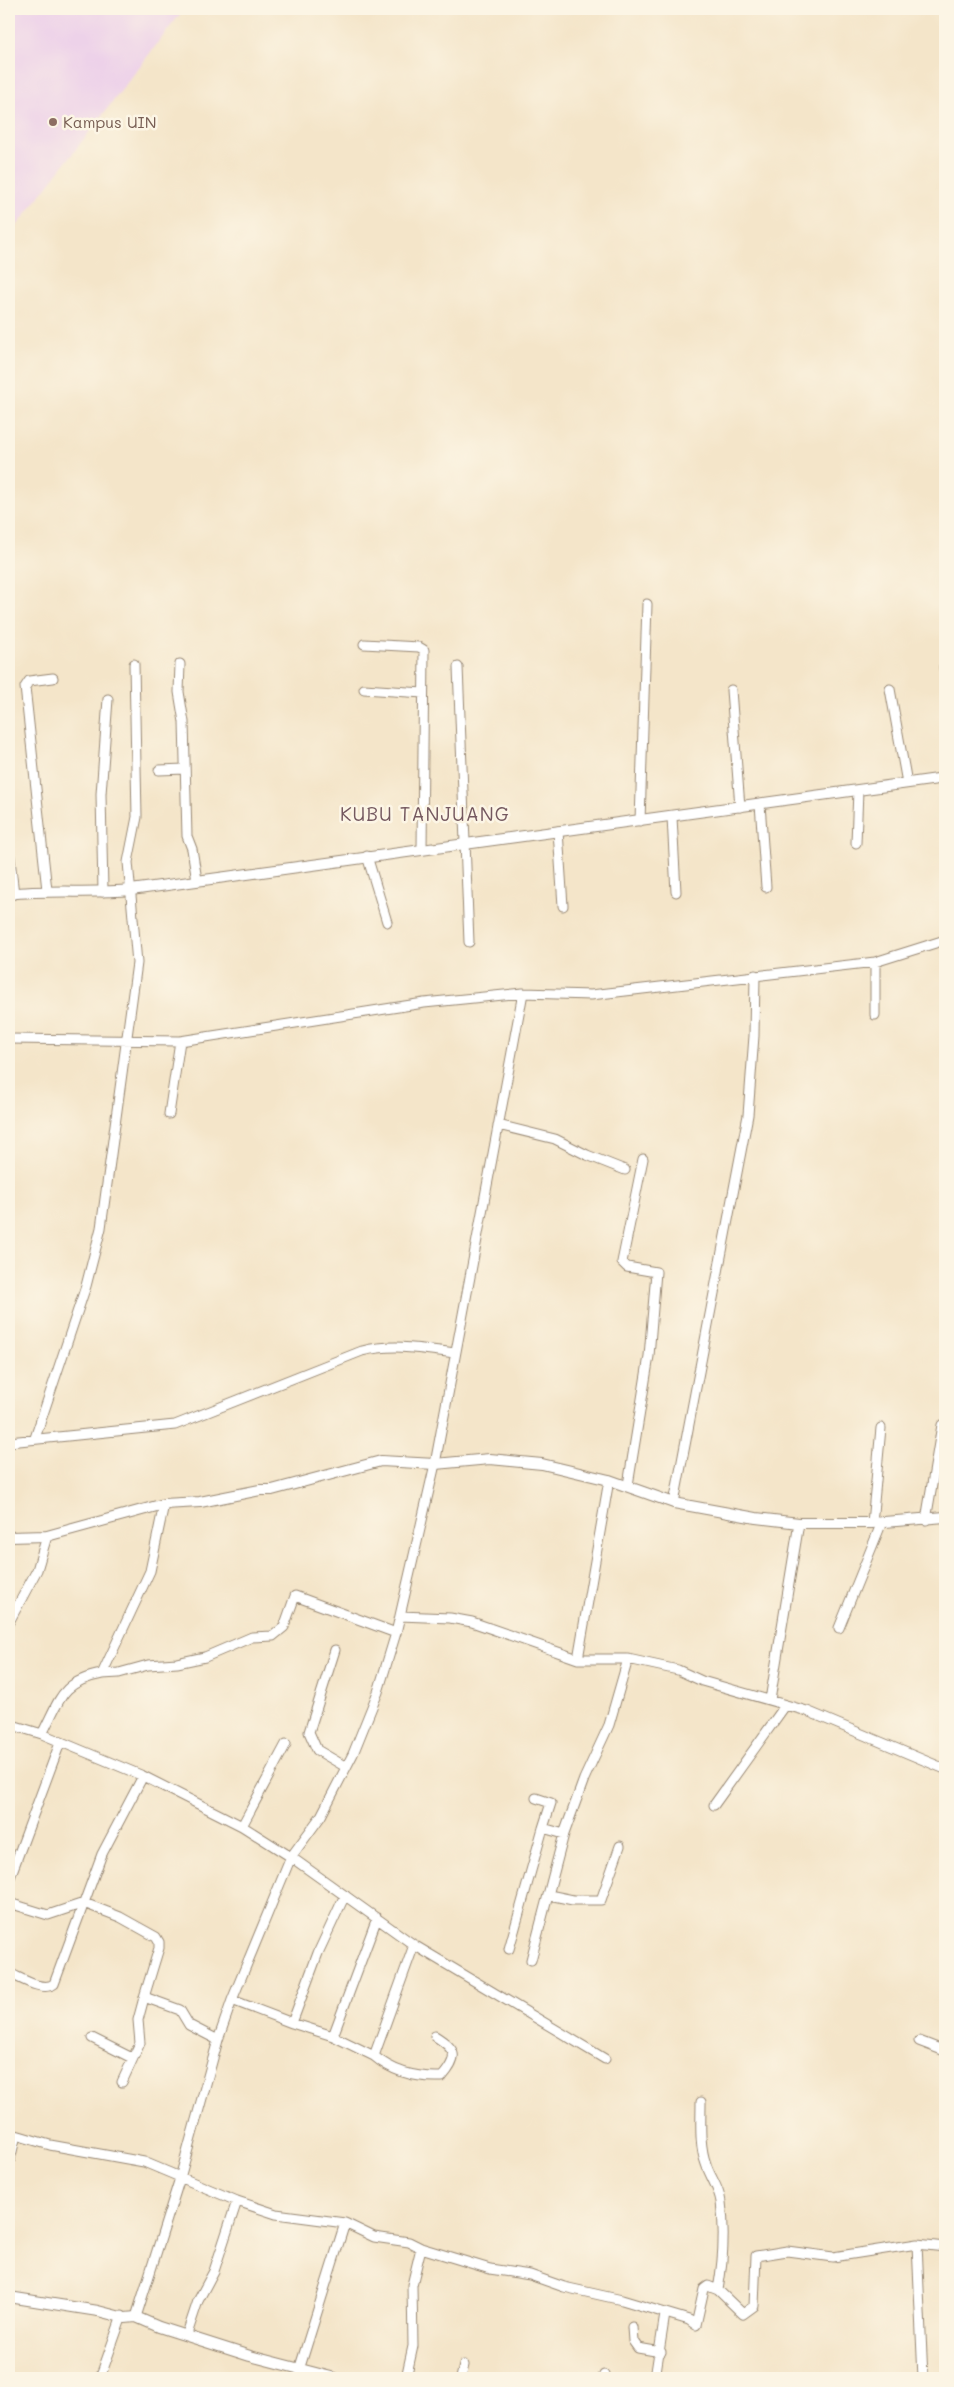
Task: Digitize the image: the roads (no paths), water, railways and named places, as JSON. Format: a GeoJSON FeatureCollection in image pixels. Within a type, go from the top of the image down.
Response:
{"type":"FeatureCollection","features":[{"type":"Feature","properties":{"kind":"street"},"geometry":{"type":"LineString","coordinates":[[640,821],[648,604]]}},
{"type":"Feature","properties":{"kind":"street"},"geometry":{"type":"LineString","coordinates":[[364,644],[419,647],[424,650],[422,849]]}},
{"type":"Feature","properties":{"kind":"street"},"geometry":{"type":"LineString","coordinates":[[35,1438],[86,1286],[101,1228],[137,963],[128,862],[137,817],[134,664]]}},
{"type":"Feature","properties":{"kind":"street"},"geometry":{"type":"LineString","coordinates":[[180,664],[179,692],[184,722],[187,836],[192,850],[197,880]]}},
{"type":"Feature","properties":{"kind":"street"},"geometry":{"type":"LineString","coordinates":[[458,667],[469,942]]}},
{"type":"Feature","properties":{"kind":"street"},"geometry":{"type":"LineString","coordinates":[[47,890],[25,687],[29,681],[53,678]]}},
{"type":"Feature","properties":{"kind":"street"},"geometry":{"type":"LineString","coordinates":[[364,689],[423,693]]}},
{"type":"Feature","properties":{"kind":"street"},"geometry":{"type":"LineString","coordinates":[[890,689],[908,783]]}},
{"type":"Feature","properties":{"kind":"street"},"geometry":{"type":"LineString","coordinates":[[731,690],[740,806]]}},
{"type":"Feature","properties":{"kind":"street"},"geometry":{"type":"LineString","coordinates":[[103,892],[101,794],[108,699]]}},
{"type":"Feature","properties":{"kind":"street"},"geometry":{"type":"LineString","coordinates":[[159,770],[185,769]]}},
{"type":"Feature","properties":{"kind":"street"},"geometry":{"type":"LineString","coordinates":[[9,850],[11,894],[47,890],[103,892],[131,890],[367,856],[672,817],[945,778]]}},
{"type":"Feature","properties":{"kind":"street"},"geometry":{"type":"LineString","coordinates":[[856,843],[858,790]]}},
{"type":"Feature","properties":{"kind":"street"},"geometry":{"type":"LineString","coordinates":[[760,804],[766,887]]}},
{"type":"Feature","properties":{"kind":"street"},"geometry":{"type":"LineString","coordinates":[[672,817],[676,892]]}},
{"type":"Feature","properties":{"kind":"street"},"geometry":{"type":"LineString","coordinates":[[558,832],[563,906]]}},
{"type":"Feature","properties":{"kind":"street"},"geometry":{"type":"LineString","coordinates":[[367,856],[387,922]]}},
{"type":"Feature","properties":{"kind":"street"},"geometry":{"type":"LineString","coordinates":[[9,1039],[125,1042],[180,1041],[424,1003],[523,993],[591,995],[875,962],[945,940]]}},
{"type":"Feature","properties":{"kind":"street"},"geometry":{"type":"LineString","coordinates":[[875,962],[875,1015]]}},
{"type":"Feature","properties":{"kind":"street"},"geometry":{"type":"LineString","coordinates":[[674,1503],[748,1115],[754,1036],[755,975]]}},
{"type":"Feature","properties":{"kind":"street"},"geometry":{"type":"LineString","coordinates":[[136,2317],[180,2178],[218,2040],[232,2000],[291,1857],[321,1816],[346,1767],[378,1692],[396,1633],[435,1464],[523,993]]}},
{"type":"Feature","properties":{"kind":"street"},"geometry":{"type":"LineString","coordinates":[[169,1114],[180,1041]]}},
{"type":"Feature","properties":{"kind":"street"},"geometry":{"type":"LineString","coordinates":[[498,1125],[555,1139],[624,1170]]}},
{"type":"Feature","properties":{"kind":"street"},"geometry":{"type":"LineString","coordinates":[[628,1485],[650,1356],[656,1293],[656,1272],[627,1267],[622,1262],[643,1159]]}},
{"type":"Feature","properties":{"kind":"street"},"geometry":{"type":"LineString","coordinates":[[9,1442],[35,1438],[134,1431],[175,1425],[362,1351],[379,1347],[397,1346],[455,1353]]}},
{"type":"Feature","properties":{"kind":"street"},"geometry":{"type":"LineString","coordinates":[[926,1520],[942,1425]]}},
{"type":"Feature","properties":{"kind":"street"},"geometry":{"type":"LineString","coordinates":[[840,1628],[877,1523],[881,1428]]}},
{"type":"Feature","properties":{"kind":"street"},"geometry":{"type":"LineString","coordinates":[[9,1537],[47,1536],[164,1504],[200,1502],[260,1490],[272,1490],[381,1461],[435,1464],[490,1459],[542,1464],[628,1485],[674,1503],[756,1518],[799,1523],[877,1523],[945,1517]]}},
{"type":"Feature","properties":{"kind":"street"},"geometry":{"type":"LineString","coordinates":[[578,1659],[609,1480]]}},
{"type":"Feature","properties":{"kind":"street"},"geometry":{"type":"LineString","coordinates":[[102,1674],[150,1571],[164,1504]]}},
{"type":"Feature","properties":{"kind":"street"},"geometry":{"type":"LineString","coordinates":[[770,1700],[799,1523]]}},
{"type":"Feature","properties":{"kind":"street"},"geometry":{"type":"LineString","coordinates":[[9,1622],[37,1570],[47,1536]]}},
{"type":"Feature","properties":{"kind":"street"},"geometry":{"type":"LineString","coordinates":[[42,1734],[66,1688],[79,1681],[102,1674],[119,1673],[148,1665],[177,1663],[205,1657],[252,1637],[273,1636],[284,1627],[295,1596],[396,1633]]}},
{"type":"Feature","properties":{"kind":"street"},"geometry":{"type":"LineString","coordinates":[[400,1616],[450,1618],[472,1622],[578,1659],[628,1659],[678,1670],[702,1681],[807,1711],[945,1769]]}},
{"type":"Feature","properties":{"kind":"street"},"geometry":{"type":"LineString","coordinates":[[335,1650],[309,1732],[317,1750],[346,1767]]}},
{"type":"Feature","properties":{"kind":"street"},"geometry":{"type":"LineString","coordinates":[[531,1960],[564,1834],[584,1779],[608,1725],[628,1659]]}},
{"type":"Feature","properties":{"kind":"street"},"geometry":{"type":"LineString","coordinates":[[714,1805],[785,1706]]}},
{"type":"Feature","properties":{"kind":"street"},"geometry":{"type":"LineString","coordinates":[[9,1724],[42,1734],[143,1776],[242,1826],[291,1857],[414,1945],[606,2059]]}},
{"type":"Feature","properties":{"kind":"street"},"geometry":{"type":"LineString","coordinates":[[9,1880],[60,1743]]}},
{"type":"Feature","properties":{"kind":"street"},"geometry":{"type":"LineString","coordinates":[[242,1826],[286,1744]]}},
{"type":"Feature","properties":{"kind":"street"},"geometry":{"type":"LineString","coordinates":[[9,1973],[37,1985],[51,1986],[102,1854],[143,1776]]}},
{"type":"Feature","properties":{"kind":"street"},"geometry":{"type":"LineString","coordinates":[[509,1949],[551,1803],[536,1798]]}},
{"type":"Feature","properties":{"kind":"street"},"geometry":{"type":"LineString","coordinates":[[543,1828],[564,1834]]}},
{"type":"Feature","properties":{"kind":"street"},"geometry":{"type":"LineString","coordinates":[[549,1895],[573,1900],[601,1900],[620,1846]]}},
{"type":"Feature","properties":{"kind":"street"},"geometry":{"type":"LineString","coordinates":[[292,2023],[318,1953],[345,1895]]}},
{"type":"Feature","properties":{"kind":"street"},"geometry":{"type":"LineString","coordinates":[[9,1903],[48,1915],[84,1903],[120,1917],[156,1937],[159,1942],[159,1948],[138,2020],[140,2043],[122,2082]]}},
{"type":"Feature","properties":{"kind":"street"},"geometry":{"type":"LineString","coordinates":[[333,2036],[377,1918]]}},
{"type":"Feature","properties":{"kind":"street"},"geometry":{"type":"LineString","coordinates":[[374,2056],[414,1945]]}},
{"type":"Feature","properties":{"kind":"street"},"geometry":{"type":"LineString","coordinates":[[145,1994],[147,1998],[180,2010],[194,2030],[218,2040]]}},
{"type":"Feature","properties":{"kind":"street"},"geometry":{"type":"LineString","coordinates":[[232,2000],[292,2023],[333,2036],[374,2056],[384,2064],[418,2077],[442,2078],[452,2066],[454,2056],[452,2049],[435,2036]]}},
{"type":"Feature","properties":{"kind":"street"},"geometry":{"type":"LineString","coordinates":[[92,2038],[132,2058]]}},
{"type":"Feature","properties":{"kind":"street"},"geometry":{"type":"LineString","coordinates":[[919,2041],[945,2051]]}},
{"type":"Feature","properties":{"kind":"street"},"geometry":{"type":"LineString","coordinates":[[701,2102],[702,2143],[706,2165],[714,2179],[721,2201],[723,2262],[718,2290]]}},
{"type":"Feature","properties":{"kind":"street"},"geometry":{"type":"LineString","coordinates":[[9,2164],[12,2134],[50,2145],[144,2162],[237,2201],[276,2214],[345,2222],[374,2237],[400,2240],[490,2269],[530,2276],[564,2287],[622,2300],[689,2320],[696,2325],[704,2289],[708,2286],[718,2290],[743,2314],[754,2306],[756,2256],[787,2251],[833,2257],[917,2244],[945,2247]]}},
{"type":"Feature","properties":{"kind":"street"},"geometry":{"type":"LineString","coordinates":[[186,2334],[198,2301],[214,2271],[237,2201]]}},
{"type":"Feature","properties":{"kind":"street"},"geometry":{"type":"LineString","coordinates":[[299,2370],[345,2222]]}},
{"type":"Feature","properties":{"kind":"street"},"geometry":{"type":"LineString","coordinates":[[917,2244],[924,2378]]}},
{"type":"Feature","properties":{"kind":"street"},"geometry":{"type":"LineString","coordinates":[[406,2378],[413,2346],[412,2285],[421,2248]]}},
{"type":"Feature","properties":{"kind":"street"},"geometry":{"type":"LineString","coordinates":[[9,2297],[136,2317],[142,2321],[299,2370],[335,2378]]}},
{"type":"Feature","properties":{"kind":"street"},"geometry":{"type":"LineString","coordinates":[[655,2378],[661,2352],[665,2314]]}},
{"type":"Feature","properties":{"kind":"street"},"geometry":{"type":"LineString","coordinates":[[100,2378],[122,2316]]}},
{"type":"Feature","properties":{"kind":"street"},"geometry":{"type":"LineString","coordinates":[[632,2327],[634,2345],[644,2351],[661,2352]]}},
{"type":"Feature","properties":{"kind":"street"},"geometry":{"type":"LineString","coordinates":[[461,2378],[464,2365]]}},
{"type":"Feature","properties":{"kind":"place","name":"Kampus UIN"},"geometry":{"type":"Point","coordinates":[53,122]}},
{"type":"Feature","properties":{"kind":"district","name":"KUBU TANJUANG"},"geometry":{"type":"Point","coordinates":[425,814]}}]}
